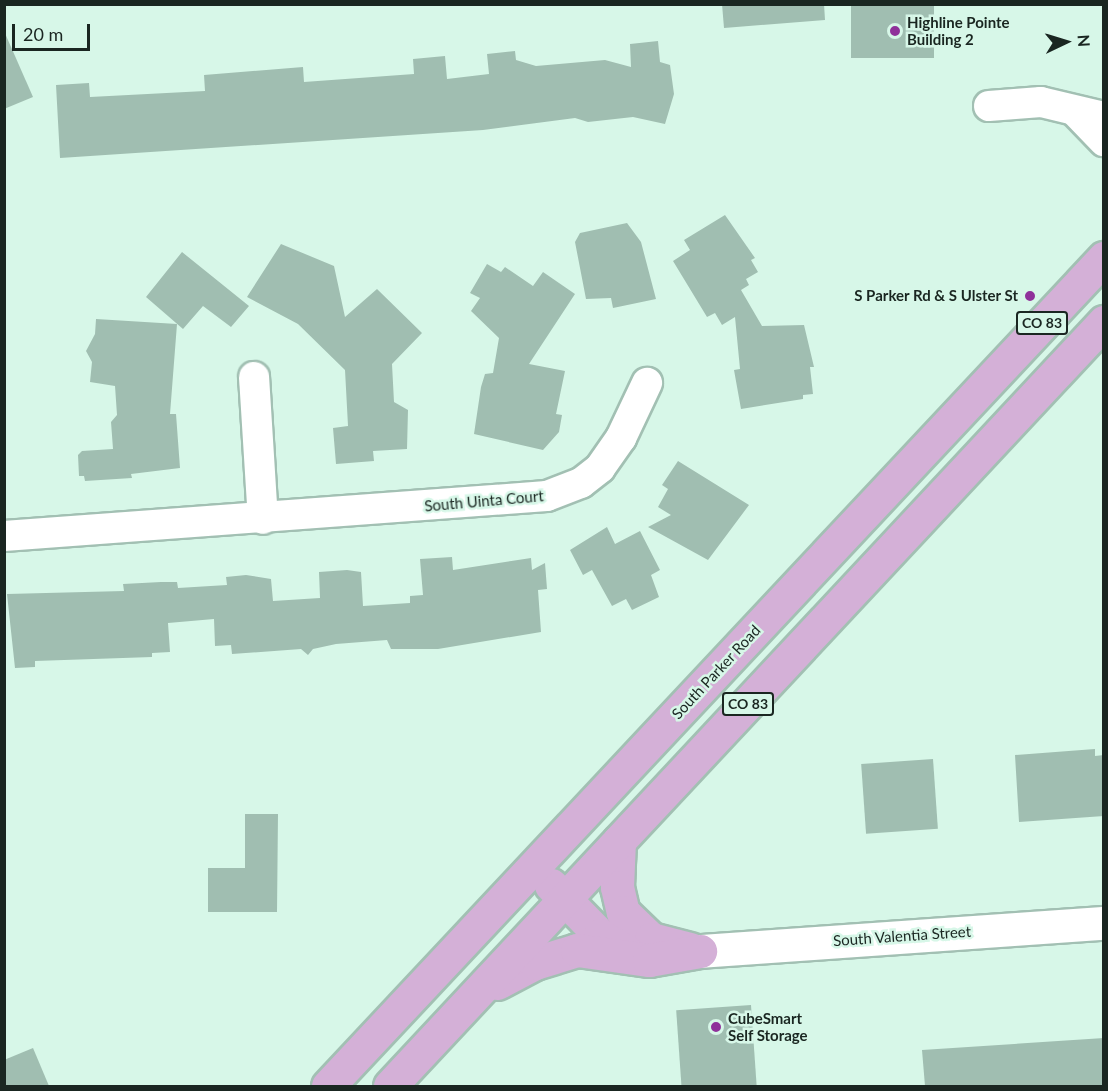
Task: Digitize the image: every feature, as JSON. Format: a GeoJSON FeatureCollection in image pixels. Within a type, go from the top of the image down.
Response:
{"type":"FeatureCollection","features":[{"type":"Feature","properties":{"kind":"main road","name":"South Parker Road"},"geometry":{"type":"LineString","coordinates":[[328,1086],[1104,258]]}},
{"type":"Feature","properties":{"kind":"main road","name":"CO 83"},"geometry":{"type":"LineString","coordinates":[[390,1086],[1104,322]]}},
{"type":"Feature","properties":{"kind":"main road"},"geometry":{"type":"LineString","coordinates":[[619,841],[618,897],[628,919],[651,939],[700,951]]}},
{"type":"Feature","properties":{"kind":"main road"},"geometry":{"type":"LineString","coordinates":[[546,854],[548,878],[563,901],[610,943],[641,959]]}},
{"type":"Feature","properties":{"kind":"main road"},"geometry":{"type":"LineString","coordinates":[[478,993],[535,963],[577,950],[641,959],[700,951]]}},
{"type":"Feature","properties":{"kind":"street"},"geometry":{"type":"LineString","coordinates":[[989,106],[1041,102],[1104,117]]}},
{"type":"Feature","properties":{"kind":"street"},"geometry":{"type":"LineString","coordinates":[[1075,111],[1104,141]]}},
{"type":"Feature","properties":{"kind":"street"},"geometry":{"type":"LineString","coordinates":[[254,377],[263,519]]}},
{"type":"Feature","properties":{"kind":"street","name":"South Uinta Court"},"geometry":{"type":"LineString","coordinates":[[4,536],[515,501],[565,490],[590,477],[610,456],[647,383]]}},
{"type":"Feature","properties":{"kind":"street","name":"South Valentia Street"},"geometry":{"type":"LineString","coordinates":[[700,951],[1104,923]]}},
{"type":"Feature","properties":{"kind":"building"},"geometry":{"type":"Polygon","coordinates":[[[722,4],[824,4],[825,20],[724,28],[722,4]]]}},
{"type":"Feature","properties":{"kind":"building","name":"Highline Pointe Building 2"},"geometry":{"type":"Polygon","coordinates":[[[851,4],[934,4],[934,58],[851,58],[851,4]]]}},
{"type":"Feature","properties":{"kind":"building"},"geometry":{"type":"Polygon","coordinates":[[[4,31],[33,97],[4,109],[4,31]]]}},
{"type":"Feature","properties":{"kind":"building"},"geometry":{"type":"Polygon","coordinates":[[[658,41],[660,62],[670,65],[674,94],[665,124],[633,117],[588,122],[575,118],[483,130],[60,158],[56,85],[89,83],[90,97],[205,91],[204,75],[303,67],[304,82],[414,74],[413,59],[445,56],[447,79],[489,74],[487,54],[515,51],[516,60],[536,66],[605,60],[631,67],[630,44],[658,41]]]}},
{"type":"Feature","properties":{"kind":"building"},"geometry":{"type":"Polygon","coordinates":[[[725,215],[755,258],[751,260],[758,272],[746,279],[749,285],[741,290],[762,326],[804,325],[814,367],[810,367],[813,394],[803,395],[803,399],[741,409],[734,370],[740,369],[735,317],[722,325],[715,313],[707,317],[673,261],[690,250],[684,240],[725,215]]]}},
{"type":"Feature","properties":{"kind":"building"},"geometry":{"type":"Polygon","coordinates":[[[627,223],[641,242],[656,299],[613,308],[611,298],[586,299],[575,242],[580,233],[627,223]]]}},
{"type":"Feature","properties":{"kind":"building"},"geometry":{"type":"Polygon","coordinates":[[[281,244],[334,266],[345,317],[377,289],[422,333],[392,364],[394,402],[408,410],[407,449],[373,451],[374,461],[336,464],[333,428],[348,426],[345,370],[298,324],[247,297],[281,244]]]}},
{"type":"Feature","properties":{"kind":"building"},"geometry":{"type":"Polygon","coordinates":[[[182,252],[249,306],[231,327],[203,306],[183,329],[146,297],[182,252]]]}},
{"type":"Feature","properties":{"kind":"building"},"geometry":{"type":"Polygon","coordinates":[[[487,264],[501,272],[505,267],[533,286],[543,272],[575,294],[529,364],[565,371],[556,414],[562,415],[559,432],[543,450],[474,434],[481,387],[485,374],[493,373],[499,338],[471,311],[480,298],[470,293],[487,264]]]}},
{"type":"Feature","properties":{"kind":"building"},"geometry":{"type":"Polygon","coordinates":[[[96,319],[177,324],[170,414],[176,414],[180,468],[131,474],[132,478],[85,481],[84,476],[79,476],[78,455],[82,451],[113,449],[111,422],[117,415],[115,386],[90,382],[92,362],[86,351],[95,334],[96,319]]]}},
{"type":"Feature","properties":{"kind":"building"},"geometry":{"type":"Polygon","coordinates":[[[678,461],[749,505],[708,560],[648,527],[671,515],[658,507],[668,489],[662,485],[678,461]]]}},
{"type":"Feature","properties":{"kind":"building"},"geometry":{"type":"Polygon","coordinates":[[[607,527],[615,544],[640,531],[660,570],[651,575],[659,597],[632,610],[626,599],[612,606],[592,570],[583,575],[570,550],[607,527]]]}},
{"type":"Feature","properties":{"kind":"building"},"geometry":{"type":"Polygon","coordinates":[[[452,557],[453,570],[531,558],[532,570],[545,563],[547,589],[538,590],[541,632],[438,649],[391,649],[387,640],[336,644],[313,649],[308,655],[301,649],[232,654],[231,645],[215,646],[214,619],[168,623],[170,652],[152,653],[152,657],[35,661],[35,667],[15,668],[7,594],[124,591],[123,584],[161,582],[177,582],[178,588],[227,585],[226,577],[246,575],[271,579],[273,601],[320,598],[319,572],[347,570],[361,572],[363,606],[410,603],[410,596],[423,595],[420,559],[452,557]]]}},
{"type":"Feature","properties":{"kind":"building"},"geometry":{"type":"Polygon","coordinates":[[[1095,749],[1095,756],[1104,755],[1104,816],[1019,822],[1015,755],[1095,749]]]}},
{"type":"Feature","properties":{"kind":"building"},"geometry":{"type":"Polygon","coordinates":[[[933,759],[938,829],[866,834],[861,764],[933,759]]]}},
{"type":"Feature","properties":{"kind":"building"},"geometry":{"type":"Polygon","coordinates":[[[245,814],[278,814],[277,912],[208,912],[208,868],[245,868],[245,814]]]}},
{"type":"Feature","properties":{"kind":"building"},"geometry":{"type":"Polygon","coordinates":[[[751,1005],[757,1086],[681,1086],[676,1010],[751,1005]]]}},
{"type":"Feature","properties":{"kind":"building"},"geometry":{"type":"Polygon","coordinates":[[[1104,1038],[1104,1086],[925,1086],[922,1050],[1104,1038]]]}},
{"type":"Feature","properties":{"kind":"building"},"geometry":{"type":"Polygon","coordinates":[[[33,1048],[49,1086],[4,1086],[4,1060],[33,1048]]]}},
{"type":"Feature","properties":{"kind":"place","name":"Highline Pointe Building 2"},"geometry":{"type":"Point","coordinates":[895,31]}},
{"type":"Feature","properties":{"kind":"place","name":"S Parker Rd & S Ulster St"},"geometry":{"type":"Point","coordinates":[1030,296]}},
{"type":"Feature","properties":{"kind":"place","name":"CubeSmart Self Storage"},"geometry":{"type":"Point","coordinates":[716,1027]}}]}
